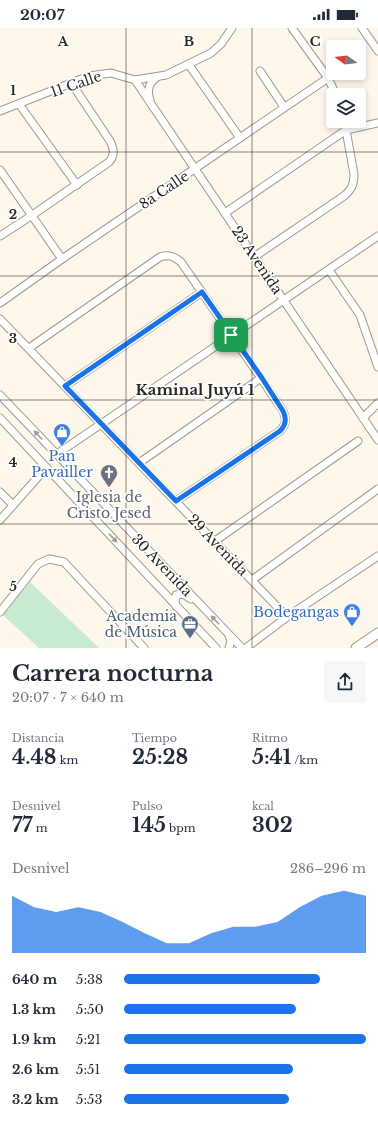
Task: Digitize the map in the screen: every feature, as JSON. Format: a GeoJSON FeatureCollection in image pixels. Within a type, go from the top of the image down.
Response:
{"type":"FeatureCollection","features":[{"type":"Feature","properties":{"kind":"main road"},"geometry":{"type":"LineString","coordinates":[[356,648],[378,633]]}},
{"type":"Feature","properties":{"kind":"street","name":"11 Calle"},"geometry":{"type":"LineString","coordinates":[[0,111],[72,84],[89,76],[111,73],[135,80],[166,75],[189,65],[217,49],[226,39],[232,28]]}},
{"type":"Feature","properties":{"kind":"street"},"geometry":{"type":"LineString","coordinates":[[292,28],[326,75]]}},
{"type":"Feature","properties":{"kind":"street"},"geometry":{"type":"LineString","coordinates":[[362,28],[378,51]]}},
{"type":"Feature","properties":{"kind":"street"},"geometry":{"type":"LineString","coordinates":[[189,65],[240,138]]}},
{"type":"Feature","properties":{"kind":"street"},"geometry":{"type":"LineString","coordinates":[[260,71],[284,107]]}},
{"type":"Feature","properties":{"kind":"street"},"geometry":{"type":"LineString","coordinates":[[151,104],[148,96],[148,89],[152,82],[158,77]]}},
{"type":"Feature","properties":{"kind":"street","name":"8a Calle"},"geometry":{"type":"LineString","coordinates":[[0,303],[62,259],[326,79]]}},
{"type":"Feature","properties":{"kind":"street","name":"23 Avenida"},"geometry":{"type":"LineString","coordinates":[[135,80],[378,440]]}},
{"type":"Feature","properties":{"kind":"street"},"geometry":{"type":"LineString","coordinates":[[0,236],[109,162],[113,154],[113,148],[110,141],[72,84]]}},
{"type":"Feature","properties":{"kind":"street"},"geometry":{"type":"LineString","coordinates":[[19,104],[77,185]]}},
{"type":"Feature","properties":{"kind":"street"},"geometry":{"type":"LineString","coordinates":[[225,213],[346,130],[378,123]]}},
{"type":"Feature","properties":{"kind":"street"},"geometry":{"type":"LineString","coordinates":[[254,257],[344,196],[351,188],[354,181],[354,174],[346,130]]}},
{"type":"Feature","properties":{"kind":"street"},"geometry":{"type":"LineString","coordinates":[[0,170],[62,259]]}},
{"type":"Feature","properties":{"kind":"street"},"geometry":{"type":"LineString","coordinates":[[57,454],[378,236]]}},
{"type":"Feature","properties":{"kind":"street"},"geometry":{"type":"LineString","coordinates":[[29,348],[156,259],[169,255],[181,262],[262,378],[283,411],[286,422],[280,431],[176,501]]}},
{"type":"Feature","properties":{"kind":"street"},"geometry":{"type":"LineString","coordinates":[[329,270],[360,315],[378,367]]}},
{"type":"Feature","properties":{"kind":"street"},"geometry":{"type":"LineString","coordinates":[[65,386],[202,292]]}},
{"type":"Feature","properties":{"kind":"street","name":"29 Avenida"},"geometry":{"type":"LineString","coordinates":[[0,318],[287,617]]}},
{"type":"Feature","properties":{"kind":"street"},"geometry":{"type":"LineString","coordinates":[[139,463],[262,378]]}},
{"type":"Feature","properties":{"kind":"street","name":"30 Avenida"},"geometry":{"type":"LineString","coordinates":[[0,394],[242,648]]}},
{"type":"Feature","properties":{"kind":"street"},"geometry":{"type":"LineString","coordinates":[[363,418],[378,403]]}},
{"type":"Feature","properties":{"kind":"street","name":"30 Avenida"},"geometry":{"type":"LineString","coordinates":[[0,418],[216,648]]}},
{"type":"Feature","properties":{"kind":"street"},"geometry":{"type":"LineString","coordinates":[[214,541],[358,441]]}},
{"type":"Feature","properties":{"kind":"street"},"geometry":{"type":"LineString","coordinates":[[0,520],[38,477],[48,468]]}},
{"type":"Feature","properties":{"kind":"street"},"geometry":{"type":"LineString","coordinates":[[252,580],[378,489]]}},
{"type":"Feature","properties":{"kind":"street"},"geometry":{"type":"LineString","coordinates":[[0,492],[13,505]]}},
{"type":"Feature","properties":{"kind":"street"},"geometry":{"type":"LineString","coordinates":[[246,648],[287,617],[378,556]]}},
{"type":"Feature","properties":{"kind":"street"},"geometry":{"type":"LineString","coordinates":[[0,612],[38,564],[49,559],[64,562],[144,648]]}},
{"type":"Feature","properties":{"kind":"street"},"geometry":{"type":"LineString","coordinates":[[176,606],[176,595],[183,594],[200,605]]}},
{"type":"Feature","properties":{"kind":"street"},"geometry":{"type":"LineString","coordinates":[[228,634],[231,641],[229,648]]}},
{"type":"Feature","properties":{"kind":"green space"},"geometry":{"type":"Polygon","coordinates":[[[30,582],[99,648],[39,648],[3,615],[30,582]]]}},
{"type":"Feature","properties":{"kind":"place","name":"Pan Pavailler"},"geometry":{"type":"Point","coordinates":[62,447]}},
{"type":"Feature","properties":{"kind":"place","name":"Iglesia de Cristo Jesed"},"geometry":{"type":"Point","coordinates":[109,488]}},
{"type":"Feature","properties":{"kind":"place","name":"Bodegangas"},"geometry":{"type":"Point","coordinates":[352,627]}},
{"type":"Feature","properties":{"kind":"place","name":"Academia de Música"},"geometry":{"type":"Point","coordinates":[190,639]}},
{"type":"Feature","properties":{"kind":"district","name":"Kaminal Juyú 1"},"geometry":{"type":"Point","coordinates":[195,390]}},
{"type":"Feature","properties":{"kind":"route"},"geometry":{"type":"LineString","coordinates":[[202,292],[231,335],[262,378],[283,411],[286,422],[280,431],[176,501],[65,386],[202,292]]}}]}
